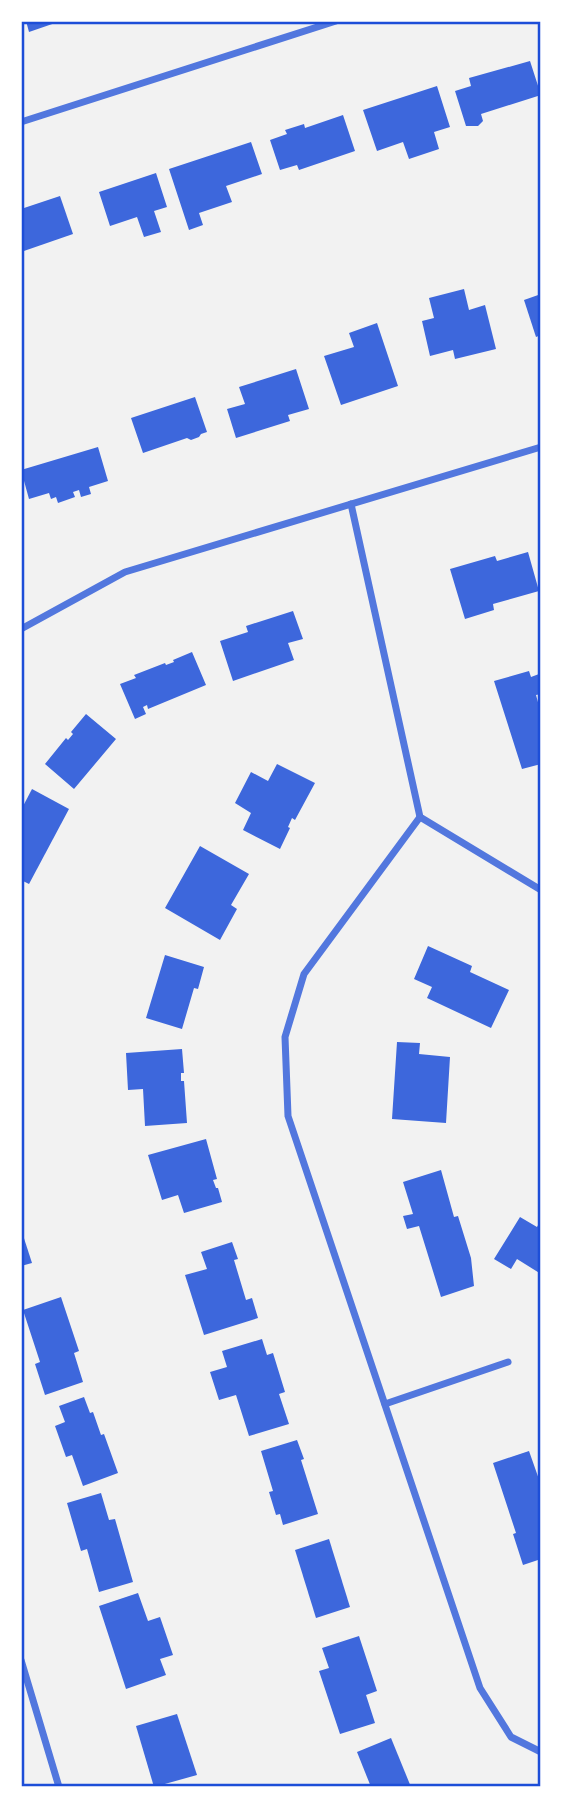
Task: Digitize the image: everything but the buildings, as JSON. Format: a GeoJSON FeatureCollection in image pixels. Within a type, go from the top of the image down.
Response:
{"type":"FeatureCollection","features":[{"type":"Feature","properties":{"kind":"street"},"geometry":{"type":"LineString","coordinates":[[21,122],[336,21]]}},
{"type":"Feature","properties":{"kind":"street"},"geometry":{"type":"LineString","coordinates":[[21,629],[125,572],[541,447]]}},
{"type":"Feature","properties":{"kind":"street"},"geometry":{"type":"LineString","coordinates":[[351,504],[421,817],[541,890]]}},
{"type":"Feature","properties":{"kind":"street"},"geometry":{"type":"LineString","coordinates":[[421,817],[304,974],[285,1037],[288,1115],[480,1688],[511,1737],[541,1752]]}},
{"type":"Feature","properties":{"kind":"street"},"geometry":{"type":"LineString","coordinates":[[385,1404],[508,1362]]}},
{"type":"Feature","properties":{"kind":"street"},"geometry":{"type":"LineString","coordinates":[[21,1660],[59,1787]]}}]}
